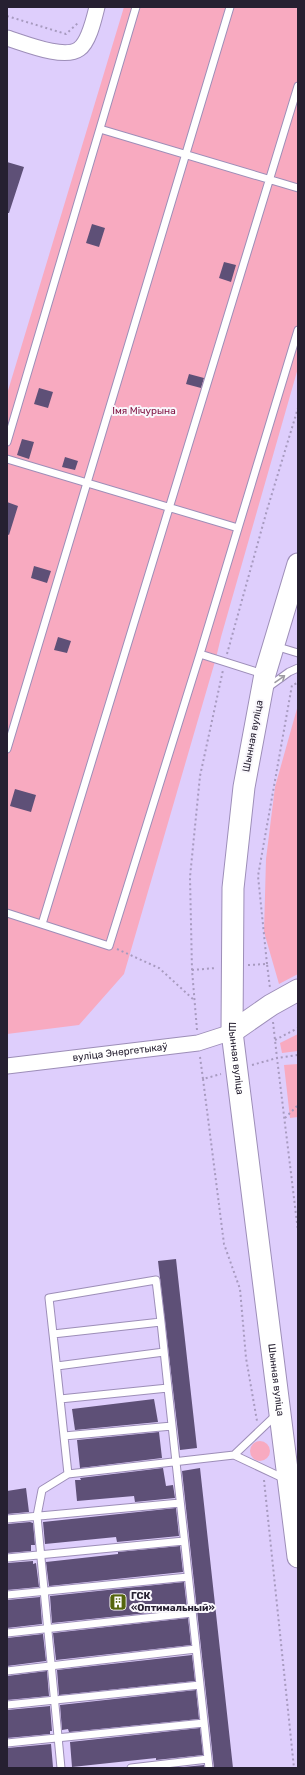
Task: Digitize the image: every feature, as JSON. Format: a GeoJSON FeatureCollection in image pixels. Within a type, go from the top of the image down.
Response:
{"type":"FeatureCollection","features":[{"type":"Feature","properties":{"kind":"main road","name":"Шынная вуліца"},"geometry":{"type":"LineString","coordinates":[[298,564],[273,645],[264,683],[244,787],[233,888],[232,967],[232,1032],[298,1551]]}},
{"type":"Feature","properties":{"kind":"main road"},"geometry":{"type":"LineString","coordinates":[[232,1032],[271,1005],[298,990]]}},
{"type":"Feature","properties":{"kind":"street"},"geometry":{"type":"LineString","coordinates":[[7,38],[49,50],[70,54],[80,49],[88,35],[97,7]]}},
{"type":"Feature","properties":{"kind":"street","name":"вуліца Энергетыкаў"},"geometry":{"type":"LineString","coordinates":[[7,1066],[198,1043],[232,1032]]}},
{"type":"Feature","properties":{"kind":"lane"},"geometry":{"type":"LineString","coordinates":[[7,442],[136,7]]}},
{"type":"Feature","properties":{"kind":"lane"},"geometry":{"type":"LineString","coordinates":[[7,749],[230,7]]}},
{"type":"Feature","properties":{"kind":"lane"},"geometry":{"type":"LineString","coordinates":[[42,924],[298,86]]}},
{"type":"Feature","properties":{"kind":"lane"},"geometry":{"type":"LineString","coordinates":[[100,129],[298,188]]}},
{"type":"Feature","properties":{"kind":"lane"},"geometry":{"type":"LineString","coordinates":[[7,912],[108,946],[200,654],[298,330]]}},
{"type":"Feature","properties":{"kind":"lane"},"geometry":{"type":"LineString","coordinates":[[7,459],[238,528]]}},
{"type":"Feature","properties":{"kind":"lane"},"geometry":{"type":"LineString","coordinates":[[273,645],[298,653]]}},
{"type":"Feature","properties":{"kind":"lane"},"geometry":{"type":"LineString","coordinates":[[200,654],[225,662],[264,683],[298,668]]}},
{"type":"Feature","properties":{"kind":"lane"},"geometry":{"type":"LineString","coordinates":[[68,1474],[49,1298],[156,1280],[209,1768]]}},
{"type":"Feature","properties":{"kind":"lane"},"geometry":{"type":"LineString","coordinates":[[53,1334],[161,1322]]}},
{"type":"Feature","properties":{"kind":"lane"},"geometry":{"type":"LineString","coordinates":[[56,1366],[164,1352]]}},
{"type":"Feature","properties":{"kind":"lane"},"geometry":{"type":"LineString","coordinates":[[60,1399],[168,1388]]}},
{"type":"Feature","properties":{"kind":"lane"},"geometry":{"type":"LineString","coordinates":[[234,1455],[280,1411]]}},
{"type":"Feature","properties":{"kind":"lane"},"geometry":{"type":"LineString","coordinates":[[64,1436],[172,1426]]}},
{"type":"Feature","properties":{"kind":"lane"},"geometry":{"type":"LineString","coordinates":[[61,1768],[37,1516],[42,1490],[68,1474],[234,1455],[289,1481]]}},
{"type":"Feature","properties":{"kind":"lane"},"geometry":{"type":"LineString","coordinates":[[7,1519],[180,1503]]}},
{"type":"Feature","properties":{"kind":"lane"},"geometry":{"type":"LineString","coordinates":[[7,1558],[184,1541]]}},
{"type":"Feature","properties":{"kind":"lane"},"geometry":{"type":"LineString","coordinates":[[7,1595],[188,1577]]}},
{"type":"Feature","properties":{"kind":"lane"},"geometry":{"type":"LineString","coordinates":[[7,1634],[192,1612]]}},
{"type":"Feature","properties":{"kind":"lane"},"geometry":{"type":"LineString","coordinates":[[7,1671],[196,1649]]}},
{"type":"Feature","properties":{"kind":"lane"},"geometry":{"type":"LineString","coordinates":[[7,1705],[200,1685]]}},
{"type":"Feature","properties":{"kind":"lane"},"geometry":{"type":"LineString","coordinates":[[7,1743],[204,1723]]}},
{"type":"Feature","properties":{"kind":"lane"},"geometry":{"type":"LineString","coordinates":[[131,1768],[208,1759]]}},
{"type":"Feature","properties":{"kind":"path"},"geometry":{"type":"LineString","coordinates":[[7,16],[66,34],[79,22]]}},
{"type":"Feature","properties":{"kind":"path"},"geometry":{"type":"LineString","coordinates":[[259,1432],[246,1358],[240,1289],[224,1244],[198,1043],[192,970],[190,877],[200,776],[225,662],[267,510],[298,408]]}},
{"type":"Feature","properties":{"kind":"path"},"geometry":{"type":"LineString","coordinates":[[298,683],[292,685],[258,876],[271,1005],[298,1232]]}},
{"type":"Feature","properties":{"kind":"path"},"geometry":{"type":"LineString","coordinates":[[108,946],[159,968],[194,1000]]}},
{"type":"Feature","properties":{"kind":"path"},"geometry":{"type":"LineString","coordinates":[[192,970],[267,964]]}},
{"type":"Feature","properties":{"kind":"path"},"geometry":{"type":"LineString","coordinates":[[275,1040],[298,1028]]}},
{"type":"Feature","properties":{"kind":"path"},"geometry":{"type":"LineString","coordinates":[[203,1079],[277,1058],[298,1056]]}},
{"type":"Feature","properties":{"kind":"path"},"geometry":{"type":"LineString","coordinates":[[284,1118],[298,1105]]}},
{"type":"Feature","properties":{"kind":"path"},"geometry":{"type":"LineString","coordinates":[[263,1469],[294,1768]]}},
{"type":"Feature","properties":{"kind":"green space","name":"Імя Мічурына"},"geometry":{"type":"Polygon","coordinates":[[[124,7],[298,7],[298,368],[216,658],[124,974],[79,1025],[7,1034],[7,394],[124,7]]]}},
{"type":"Feature","properties":{"kind":"green space"},"geometry":{"type":"Polygon","coordinates":[[[298,705],[298,974],[279,984],[264,932],[266,859],[275,787],[298,705]]]}},
{"type":"Feature","properties":{"kind":"green space"},"geometry":{"type":"Polygon","coordinates":[[[298,1034],[298,1051],[282,1053],[280,1043],[298,1034]]]}},
{"type":"Feature","properties":{"kind":"green space"},"geometry":{"type":"Polygon","coordinates":[[[298,1064],[298,1117],[290,1118],[284,1065],[298,1064]]]}},
{"type":"Feature","properties":{"kind":"green space"},"geometry":{"type":"Polygon","coordinates":[[[260,1441],[267,1444],[270,1451],[267,1458],[260,1461],[253,1458],[250,1451],[253,1444],[260,1441]]]}},
{"type":"Feature","properties":{"kind":"building"},"geometry":{"type":"Polygon","coordinates":[[[7,162],[24,167],[9,213],[7,213],[7,162]]]}},
{"type":"Feature","properties":{"kind":"building"},"geometry":{"type":"Polygon","coordinates":[[[92,224],[105,228],[99,247],[86,243],[92,224]]]}},
{"type":"Feature","properties":{"kind":"building"},"geometry":{"type":"Polygon","coordinates":[[[224,262],[236,265],[231,282],[219,278],[224,262]]]}},
{"type":"Feature","properties":{"kind":"building"},"geometry":{"type":"Polygon","coordinates":[[[189,374],[204,378],[201,388],[186,384],[189,374]]]}},
{"type":"Feature","properties":{"kind":"building"},"geometry":{"type":"Polygon","coordinates":[[[39,388],[53,392],[48,408],[34,404],[39,388]]]}},
{"type":"Feature","properties":{"kind":"building"},"geometry":{"type":"Polygon","coordinates":[[[22,439],[34,442],[29,459],[17,455],[22,439]]]}},
{"type":"Feature","properties":{"kind":"building"},"geometry":{"type":"Polygon","coordinates":[[[65,457],[78,461],[75,470],[62,467],[65,457]]]}},
{"type":"Feature","properties":{"kind":"building"},"geometry":{"type":"Polygon","coordinates":[[[7,502],[18,506],[9,535],[7,534],[7,502]]]}},
{"type":"Feature","properties":{"kind":"building"},"geometry":{"type":"Polygon","coordinates":[[[34,566],[51,571],[47,583],[31,578],[34,566]]]}},
{"type":"Feature","properties":{"kind":"building"},"geometry":{"type":"Polygon","coordinates":[[[58,637],[71,641],[67,653],[54,650],[58,637]]]}},
{"type":"Feature","properties":{"kind":"building"},"geometry":{"type":"Polygon","coordinates":[[[15,789],[36,795],[31,812],[10,806],[15,789]]]}},
{"type":"Feature","properties":{"kind":"building"},"geometry":{"type":"Polygon","coordinates":[[[176,1259],[197,1448],[180,1450],[158,1261],[176,1259]]]}},
{"type":"Feature","properties":{"kind":"building"},"geometry":{"type":"Polygon","coordinates":[[[154,1399],[158,1422],[75,1430],[72,1409],[154,1399]]]}},
{"type":"Feature","properties":{"kind":"building"},"geometry":{"type":"Polygon","coordinates":[[[159,1432],[162,1458],[80,1468],[77,1440],[159,1432]]]}},
{"type":"Feature","properties":{"kind":"building"},"geometry":{"type":"Polygon","coordinates":[[[163,1468],[166,1486],[173,1485],[175,1498],[135,1502],[134,1496],[77,1501],[75,1480],[81,1480],[80,1478],[163,1468]]]}},
{"type":"Feature","properties":{"kind":"building"},"geometry":{"type":"Polygon","coordinates":[[[200,1468],[233,1768],[214,1768],[182,1471],[200,1468]]]}},
{"type":"Feature","properties":{"kind":"building"},"geometry":{"type":"Polygon","coordinates":[[[26,1488],[29,1512],[7,1514],[7,1491],[26,1488]]]}},
{"type":"Feature","properties":{"kind":"building"},"geometry":{"type":"Polygon","coordinates":[[[176,1508],[179,1536],[117,1542],[116,1537],[45,1544],[43,1522],[176,1508]]]}},
{"type":"Feature","properties":{"kind":"building"},"geometry":{"type":"Polygon","coordinates":[[[33,1523],[35,1545],[31,1545],[31,1551],[7,1553],[7,1524],[33,1523]]]}},
{"type":"Feature","properties":{"kind":"building"},"geometry":{"type":"Polygon","coordinates":[[[180,1546],[183,1572],[49,1586],[46,1562],[118,1554],[118,1552],[180,1546]]]}},
{"type":"Feature","properties":{"kind":"building"},"geometry":{"type":"Polygon","coordinates":[[[33,1561],[33,1564],[36,1563],[39,1587],[7,1590],[7,1563],[33,1561]]]}},
{"type":"Feature","properties":{"kind":"building","name":"ГСК «Оптимальный»"},"geometry":{"type":"Polygon","coordinates":[[[184,1582],[187,1609],[52,1623],[50,1596],[184,1582]]]}},
{"type":"Feature","properties":{"kind":"building"},"geometry":{"type":"Polygon","coordinates":[[[40,1597],[42,1624],[7,1628],[7,1600],[40,1597]]]}},
{"type":"Feature","properties":{"kind":"building"},"geometry":{"type":"Polygon","coordinates":[[[188,1618],[191,1645],[56,1660],[53,1633],[188,1618]]]}},
{"type":"Feature","properties":{"kind":"building"},"geometry":{"type":"Polygon","coordinates":[[[43,1634],[46,1661],[7,1666],[7,1638],[43,1634]]]}},
{"type":"Feature","properties":{"kind":"building"},"geometry":{"type":"Polygon","coordinates":[[[192,1655],[195,1681],[59,1695],[57,1670],[192,1655]]]}},
{"type":"Feature","properties":{"kind":"building"},"geometry":{"type":"Polygon","coordinates":[[[47,1671],[49,1696],[7,1700],[7,1676],[47,1671]]]}},
{"type":"Feature","properties":{"kind":"building"},"geometry":{"type":"Polygon","coordinates":[[[196,1690],[199,1719],[69,1732],[68,1729],[62,1730],[60,1705],[196,1690]]]}},
{"type":"Feature","properties":{"kind":"building"},"geometry":{"type":"Polygon","coordinates":[[[50,1706],[52,1731],[50,1731],[50,1734],[7,1738],[7,1710],[50,1706]]]}},
{"type":"Feature","properties":{"kind":"building"},"geometry":{"type":"Polygon","coordinates":[[[200,1728],[203,1755],[156,1760],[156,1758],[72,1767],[70,1742],[200,1728]]]}},
{"type":"Feature","properties":{"kind":"building"},"geometry":{"type":"Polygon","coordinates":[[[51,1744],[53,1767],[7,1768],[7,1748],[51,1744]]]}},
{"type":"Feature","properties":{"kind":"building"},"geometry":{"type":"Polygon","coordinates":[[[204,1765],[204,1768],[174,1768],[204,1765]]]}},
{"type":"Feature","properties":{"kind":"place","name":"ГСК «Оптимальный»"},"geometry":{"type":"Point","coordinates":[118,1602]}}]}
